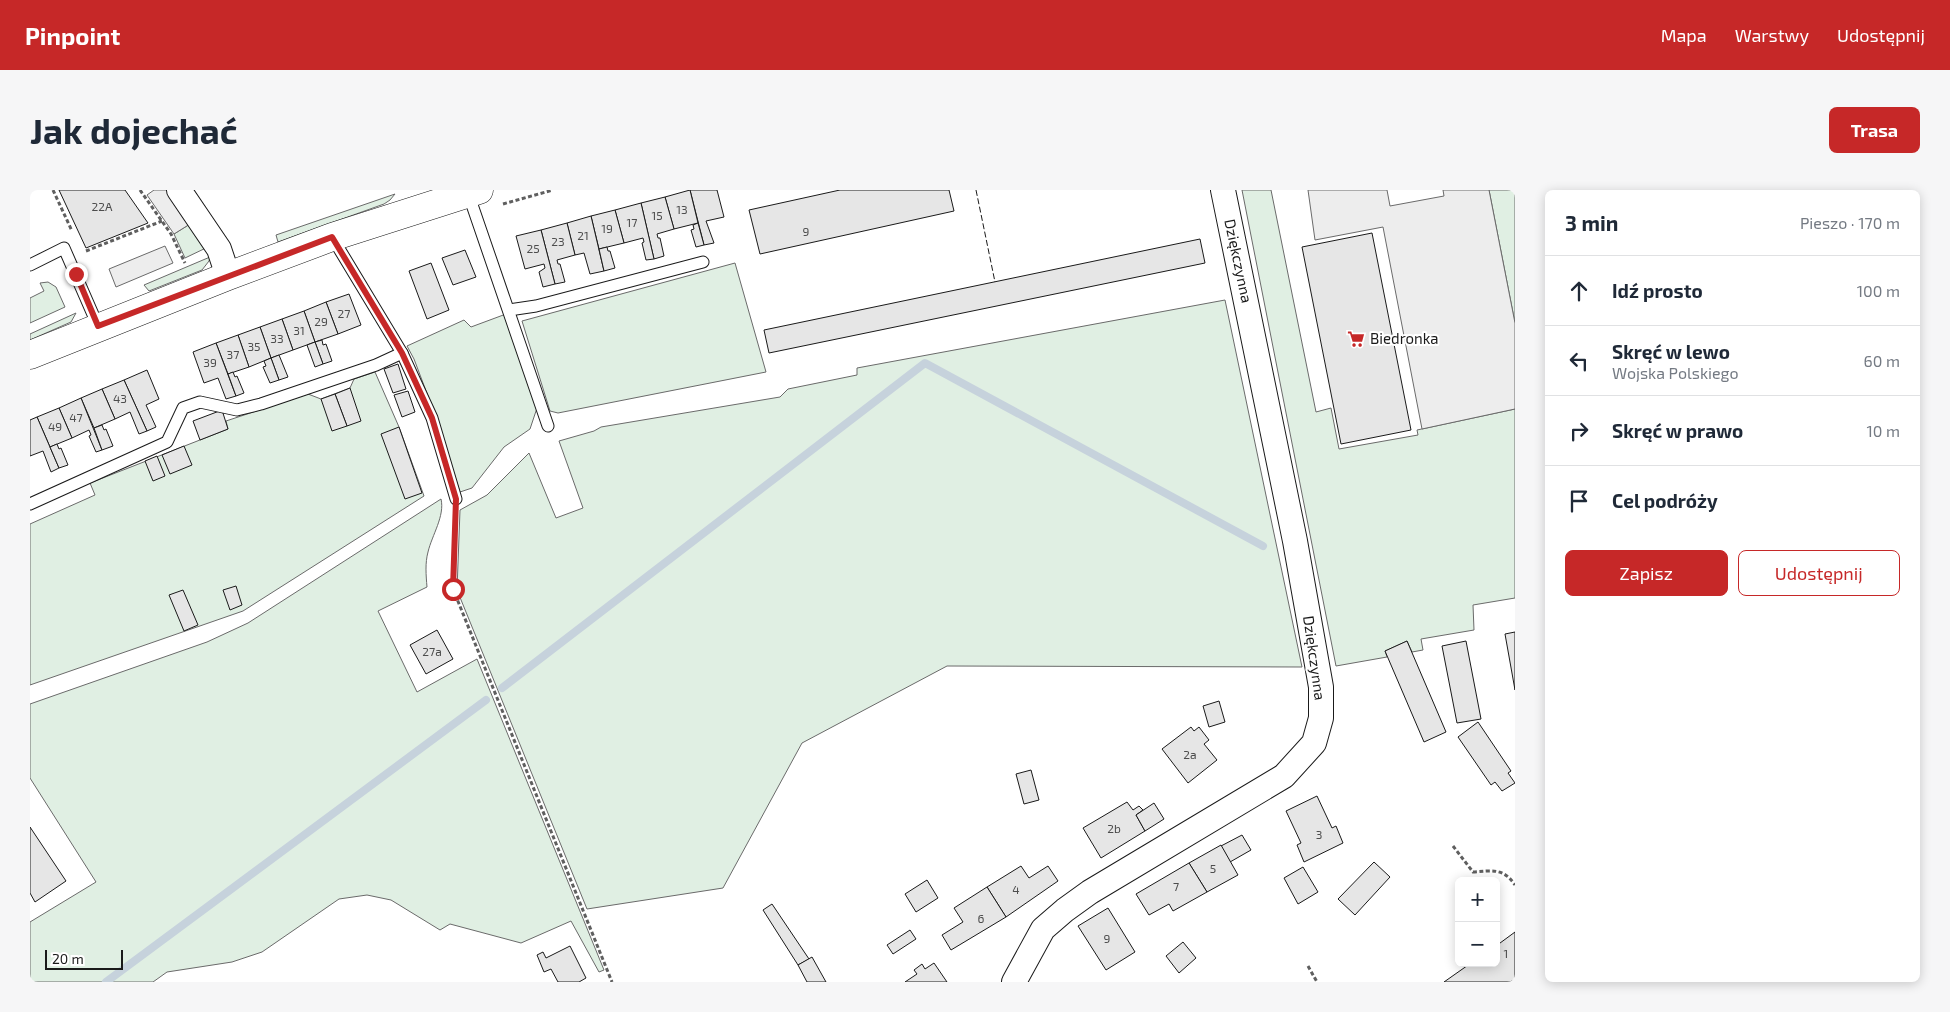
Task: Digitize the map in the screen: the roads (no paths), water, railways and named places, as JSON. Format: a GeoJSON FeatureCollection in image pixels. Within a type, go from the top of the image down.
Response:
{"type":"FeatureCollection","features":[{"type":"Feature","properties":{"kind":"street"},"geometry":{"type":"LineString","coordinates":[[179,190],[219,249],[228,276]]}},
{"type":"Feature","properties":{"kind":"street","name":"Dziękczynna"},"geometry":{"type":"LineString","coordinates":[[1014,982],[1043,929],[1065,910],[1090,892],[1284,776],[1314,743],[1321,718],[1321,687],[1295,541],[1223,190]]}},
{"type":"Feature","properties":{"kind":"street"},"geometry":{"type":"LineString","coordinates":[[30,354],[98,326],[332,237],[423,198],[474,192]]}},
{"type":"Feature","properties":{"kind":"lane"},"geometry":{"type":"LineString","coordinates":[[474,192],[509,310],[548,426]]}},
{"type":"Feature","properties":{"kind":"lane"},"geometry":{"type":"LineString","coordinates":[[332,237],[402,353],[432,418],[456,499]]}},
{"type":"Feature","properties":{"kind":"lane"},"geometry":{"type":"LineString","coordinates":[[30,265],[64,248],[98,326]]}},
{"type":"Feature","properties":{"kind":"lane"},"geometry":{"type":"LineString","coordinates":[[509,310],[536,306],[703,262]]}},
{"type":"Feature","properties":{"kind":"lane"},"geometry":{"type":"LineString","coordinates":[[30,504],[167,442],[183,408],[200,402],[236,410],[260,404],[376,365],[402,353]]}},
{"type":"Feature","properties":{"kind":"waterway"},"geometry":{"type":"LineString","coordinates":[[502,688],[925,363],[1263,546]]}},
{"type":"Feature","properties":{"kind":"waterway"},"geometry":{"type":"LineString","coordinates":[[106,982],[486,700]]}},
{"type":"Feature","properties":{"kind":"place","name":"Biedronka"},"geometry":{"type":"Point","coordinates":[1356,339]}}]}
